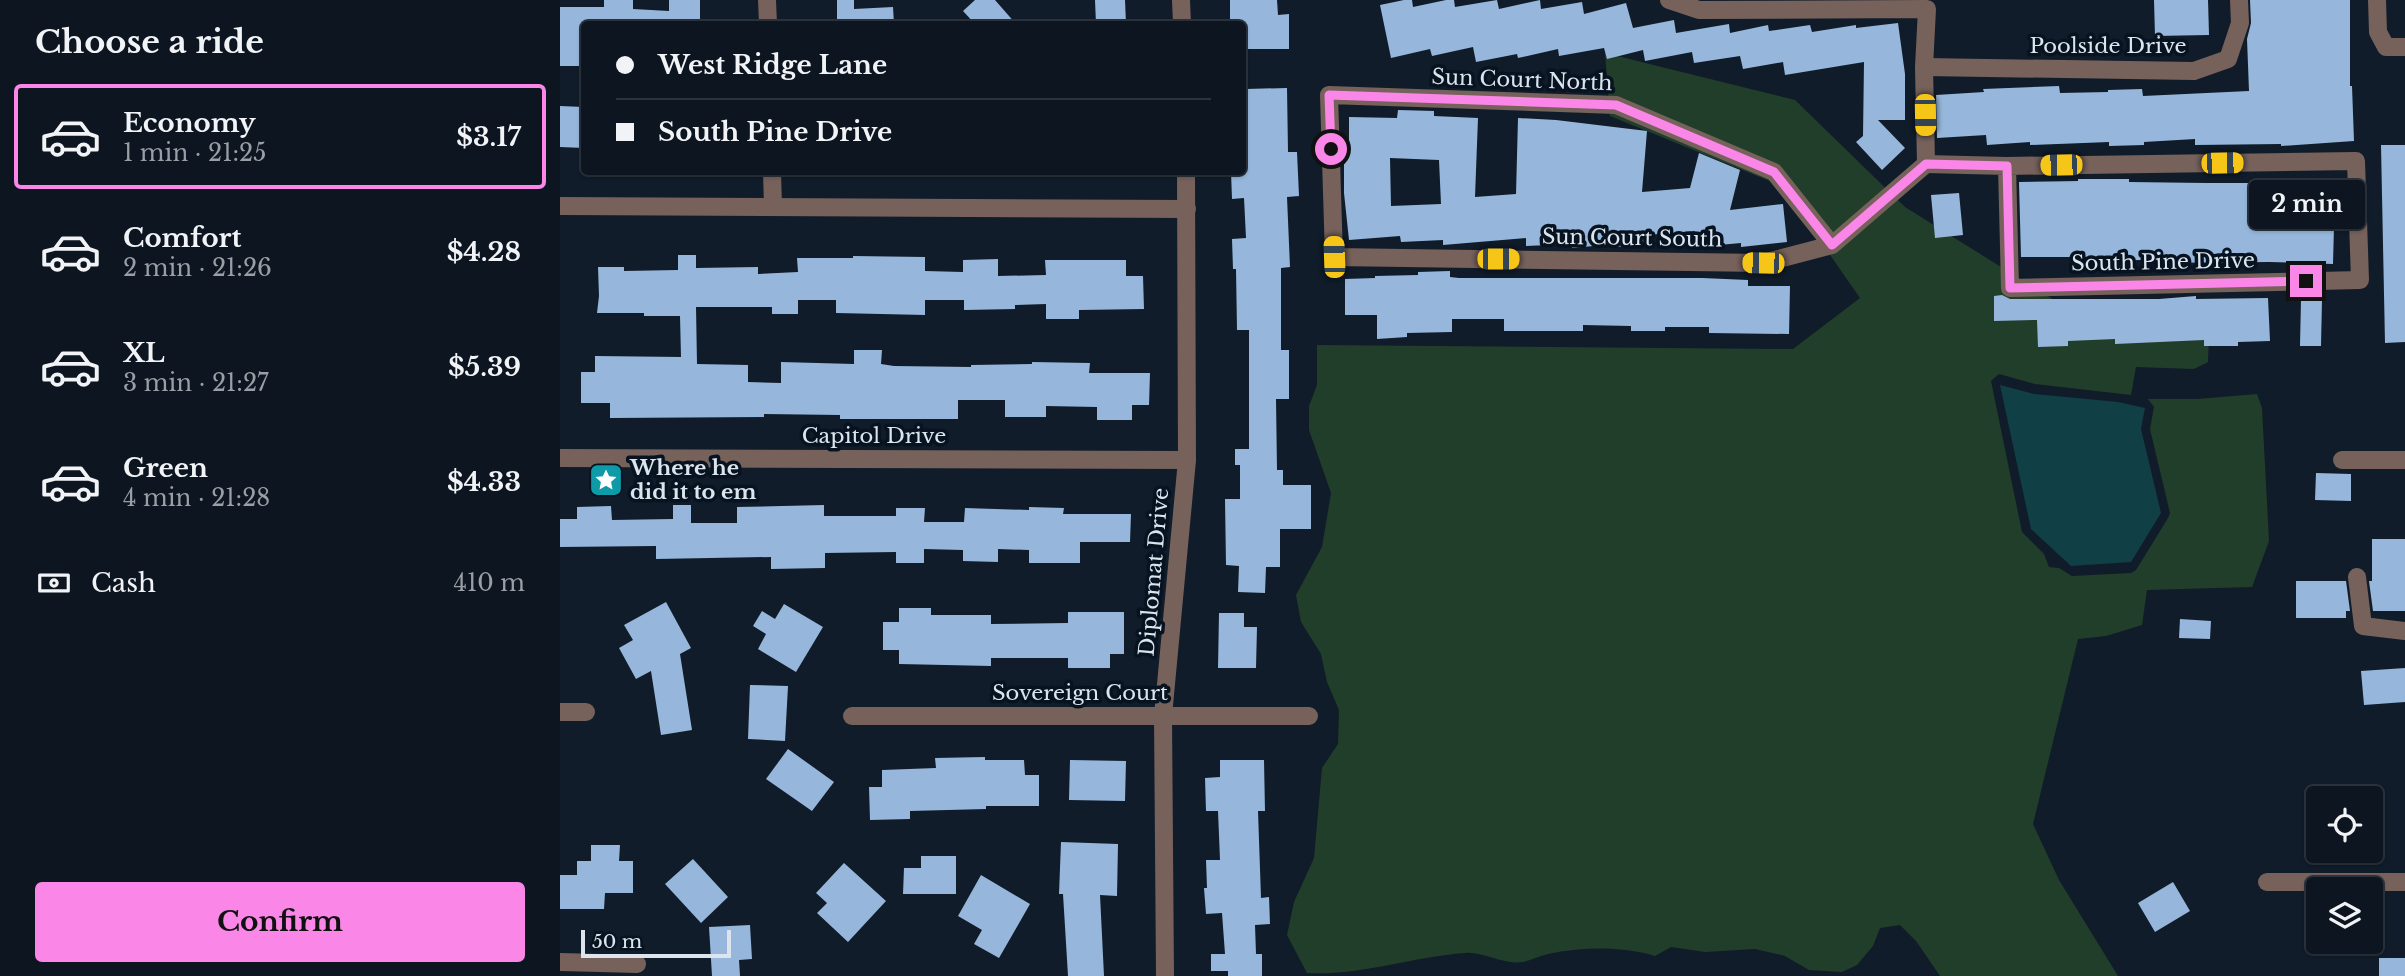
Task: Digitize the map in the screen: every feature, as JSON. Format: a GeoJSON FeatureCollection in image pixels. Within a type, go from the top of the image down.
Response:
{"type":"FeatureCollection","features":[{"type":"Feature","properties":{"kind":"street"},"geometry":{"type":"LineString","coordinates":[[767,0],[768,21]]}},
{"type":"Feature","properties":{"kind":"street"},"geometry":{"type":"LineString","coordinates":[[1181,0],[1182,21]]}},
{"type":"Feature","properties":{"kind":"street"},"geometry":{"type":"LineString","coordinates":[[1669,0],[1699,10],[1927,9],[1924,67],[1926,164],[2007,166]]}},
{"type":"Feature","properties":{"kind":"street","name":"Poolside Drive"},"geometry":{"type":"LineString","coordinates":[[1924,67],[2194,71],[2228,59],[2241,23],[2239,0]]}},
{"type":"Feature","properties":{"kind":"street"},"geometry":{"type":"LineString","coordinates":[[2378,0],[2378,32],[2386,47],[2405,47]]}},
{"type":"Feature","properties":{"kind":"street","name":"Sun Court North"},"geometry":{"type":"LineString","coordinates":[[1334,257],[1329,95],[1616,105],[1774,172],[1832,245]]}},
{"type":"Feature","properties":{"kind":"street","name":"South Pine Drive"},"geometry":{"type":"LineString","coordinates":[[2356,161],[2360,280],[2010,288],[2007,166],[2356,161]]}},
{"type":"Feature","properties":{"kind":"street","name":"Sun Court South"},"geometry":{"type":"LineString","coordinates":[[1334,257],[1763,263],[1832,245],[1926,164]]}},
{"type":"Feature","properties":{"kind":"street"},"geometry":{"type":"LineString","coordinates":[[772,175],[773,206]]}},
{"type":"Feature","properties":{"kind":"street","name":"Diplomat Drive"},"geometry":{"type":"LineString","coordinates":[[1165,976],[1163,716],[1187,460],[1186,175]]}},
{"type":"Feature","properties":{"kind":"street"},"geometry":{"type":"LineString","coordinates":[[560,206],[1187,209]]}},
{"type":"Feature","properties":{"kind":"street","name":"Capitol Drive"},"geometry":{"type":"LineString","coordinates":[[560,458],[1187,460]]}},
{"type":"Feature","properties":{"kind":"street"},"geometry":{"type":"LineString","coordinates":[[2342,460],[2405,460]]}},
{"type":"Feature","properties":{"kind":"street"},"geometry":{"type":"LineString","coordinates":[[2357,577],[2363,626],[2405,631]]}},
{"type":"Feature","properties":{"kind":"street"},"geometry":{"type":"LineString","coordinates":[[560,712],[586,712]]}},
{"type":"Feature","properties":{"kind":"street","name":"Sovereign Court"},"geometry":{"type":"LineString","coordinates":[[852,716],[1309,716]]}},
{"type":"Feature","properties":{"kind":"street"},"geometry":{"type":"LineString","coordinates":[[2267,882],[2405,882]]}},
{"type":"Feature","properties":{"kind":"street"},"geometry":{"type":"LineString","coordinates":[[560,962],[637,964]]}},
{"type":"Feature","properties":{"kind":"shaded area"},"geometry":{"type":"Polygon","coordinates":[[[1605,53],[1795,100],[1905,207],[2054,300],[2210,303],[2208,362],[2194,369],[2136,367],[2131,395],[2035,384],[1999,374],[1991,381],[2022,532],[2044,554],[2049,567],[2059,568],[2072,576],[2131,573],[2136,570],[2168,518],[2170,513],[2150,429],[2154,407],[2148,399],[2197,399],[2257,394],[2262,408],[2269,541],[2252,587],[2147,590],[2142,625],[2106,636],[2078,639],[2033,824],[2059,880],[2118,976],[1940,976],[1916,941],[1900,925],[1880,928],[1873,946],[1857,965],[1842,972],[1809,970],[1785,956],[1755,949],[1705,952],[1671,947],[1655,956],[1628,950],[1588,949],[1548,954],[1523,962],[1465,953],[1347,972],[1307,973],[1287,935],[1294,902],[1314,858],[1322,768],[1338,744],[1339,710],[1327,682],[1321,654],[1301,622],[1296,595],[1322,547],[1331,493],[1309,430],[1309,406],[1317,385],[1317,345],[1793,349],[1860,298],[1782,186],[1610,116],[1605,53]]]}},
{"type":"Feature","properties":{"kind":"shaded area"},"geometry":{"type":"Polygon","coordinates":[[[2000,385],[2034,394],[2118,402],[2145,408],[2141,429],[2161,513],[2131,562],[2071,566],[2031,529],[2000,385]]]}},
{"type":"Feature","properties":{"kind":"building"},"geometry":{"type":"Polygon","coordinates":[[[604,0],[633,0],[633,9],[669,11],[669,0],[700,0],[700,21],[581,21],[581,66],[560,66],[560,7],[604,7],[604,0]]]}},
{"type":"Feature","properties":{"kind":"building"},"geometry":{"type":"Polygon","coordinates":[[[837,0],[854,0],[854,9],[893,7],[894,21],[837,21],[837,0]]]}},
{"type":"Feature","properties":{"kind":"building"},"geometry":{"type":"Polygon","coordinates":[[[975,0],[995,0],[1013,21],[972,21],[963,11],[975,0]]]}},
{"type":"Feature","properties":{"kind":"building"},"geometry":{"type":"Polygon","coordinates":[[[1095,0],[1125,0],[1126,21],[1096,21],[1095,0]]]}},
{"type":"Feature","properties":{"kind":"building"},"geometry":{"type":"Polygon","coordinates":[[[1230,0],[1277,0],[1278,15],[1289,14],[1289,49],[1246,49],[1246,21],[1230,21],[1230,0]]]}},
{"type":"Feature","properties":{"kind":"building"},"geometry":{"type":"Polygon","coordinates":[[[1412,0],[1413,7],[1454,0],[1455,7],[1497,0],[1499,9],[1540,0],[1541,9],[1582,2],[1584,14],[1626,3],[1633,28],[1674,20],[1676,33],[1729,24],[1730,33],[1768,25],[1769,31],[1810,25],[1812,32],[1856,25],[1856,28],[1898,23],[1905,74],[1905,120],[1878,120],[1905,148],[1882,170],[1856,142],[1863,136],[1864,62],[1785,75],[1783,62],[1743,69],[1740,56],[1694,63],[1692,52],[1645,61],[1643,50],[1607,59],[1604,48],[1559,56],[1558,49],[1518,58],[1517,54],[1476,62],[1473,47],[1432,56],[1430,49],[1391,58],[1380,5],[1412,0]]]}},
{"type":"Feature","properties":{"kind":"building"},"geometry":{"type":"Polygon","coordinates":[[[2154,0],[2208,0],[2209,35],[2155,36],[2154,0]]]}},
{"type":"Feature","properties":{"kind":"building"},"geometry":{"type":"Polygon","coordinates":[[[2250,0],[2350,0],[2350,86],[2354,141],[2281,146],[2195,145],[2195,139],[2109,146],[2109,142],[1987,145],[1986,135],[1937,138],[1936,95],[1984,92],[1983,89],[2059,86],[2060,93],[2142,89],[2143,96],[2249,91],[2247,39],[2251,23],[2250,0]]]}},
{"type":"Feature","properties":{"kind":"building"},"geometry":{"type":"Polygon","coordinates":[[[1287,88],[1288,152],[1297,152],[1299,196],[1287,197],[1290,267],[1281,268],[1281,350],[1289,350],[1289,399],[1276,399],[1277,470],[1283,470],[1283,485],[1311,485],[1311,529],[1280,529],[1280,567],[1266,567],[1265,593],[1238,592],[1239,566],[1226,565],[1225,499],[1240,499],[1240,465],[1235,465],[1235,449],[1249,449],[1249,330],[1237,330],[1236,269],[1233,269],[1232,239],[1246,238],[1244,198],[1232,199],[1231,175],[1246,175],[1248,168],[1246,89],[1287,88]]]}},
{"type":"Feature","properties":{"kind":"building"},"geometry":{"type":"Polygon","coordinates":[[[560,106],[581,107],[581,148],[560,147],[560,106]]]}},
{"type":"Feature","properties":{"kind":"building"},"geometry":{"type":"Polygon","coordinates":[[[1398,110],[1434,111],[1434,116],[1478,118],[1475,197],[1516,194],[1518,118],[1647,131],[1642,192],[1690,188],[1699,153],[1740,170],[1730,210],[1783,204],[1787,242],[1741,247],[1741,243],[1697,247],[1695,231],[1647,235],[1648,244],[1615,247],[1615,244],[1572,248],[1572,244],[1526,246],[1526,238],[1443,245],[1443,240],[1401,242],[1400,236],[1349,240],[1344,193],[1344,158],[1349,158],[1349,117],[1397,118],[1398,110]],[[1390,158],[1391,206],[1441,204],[1439,160],[1390,158]]]}},
{"type":"Feature","properties":{"kind":"building"},"geometry":{"type":"Polygon","coordinates":[[[2381,145],[2405,145],[2405,342],[2385,343],[2381,145]]]}},
{"type":"Feature","properties":{"kind":"building"},"geometry":{"type":"Polygon","coordinates":[[[2078,179],[2207,183],[2329,180],[2329,226],[2334,226],[2333,264],[2141,263],[2141,260],[2086,261],[2086,257],[2021,257],[2019,182],[2078,179]]]}},
{"type":"Feature","properties":{"kind":"building"},"geometry":{"type":"Polygon","coordinates":[[[1959,193],[1963,235],[1935,238],[1931,195],[1959,193]]]}},
{"type":"Feature","properties":{"kind":"building"},"geometry":{"type":"Polygon","coordinates":[[[678,255],[696,255],[696,268],[758,267],[758,274],[798,272],[797,258],[925,257],[925,271],[963,272],[963,260],[998,259],[998,276],[1046,275],[1045,260],[1126,260],[1126,276],[1143,276],[1144,309],[1079,310],[1079,319],[1046,319],[1046,304],[1015,305],[1015,309],[964,310],[964,300],[925,300],[925,315],[836,313],[836,300],[798,300],[798,314],[772,314],[772,307],[696,307],[697,364],[748,365],[748,382],[781,383],[781,362],[854,364],[854,350],[882,350],[881,364],[894,366],[971,367],[1032,362],[1090,363],[1089,373],[1150,373],[1149,405],[1132,405],[1132,420],[1097,420],[1097,407],[1046,406],[1046,417],[1005,417],[1005,400],[958,400],[958,419],[840,419],[840,415],[764,414],[764,417],[610,418],[610,403],[581,403],[581,372],[595,372],[595,356],[681,357],[680,316],[597,313],[598,267],[624,267],[624,271],[678,270],[678,255]]]}},
{"type":"Feature","properties":{"kind":"building"},"geometry":{"type":"Polygon","coordinates":[[[1450,271],[1450,277],[1459,278],[1702,278],[1748,280],[1748,286],[1790,286],[1789,334],[1709,333],[1709,327],[1665,327],[1665,331],[1631,331],[1631,326],[1583,325],[1583,331],[1504,331],[1504,319],[1452,319],[1452,332],[1407,333],[1407,337],[1377,339],[1377,315],[1345,315],[1345,279],[1450,271]]]}},
{"type":"Feature","properties":{"kind":"building"},"geometry":{"type":"Polygon","coordinates":[[[2002,295],[2010,299],[2159,299],[2196,296],[2196,299],[2268,298],[2270,341],[2238,342],[2238,346],[2204,346],[2204,340],[2115,344],[2115,339],[2068,341],[2068,346],[2038,347],[2037,320],[1994,321],[1994,296],[2002,295]]]}},
{"type":"Feature","properties":{"kind":"building"},"geometry":{"type":"Polygon","coordinates":[[[2301,299],[2322,299],[2321,346],[2300,346],[2301,299]]]}},
{"type":"Feature","properties":{"kind":"building"},"geometry":{"type":"Polygon","coordinates":[[[2316,473],[2351,474],[2351,501],[2315,500],[2316,473]]]}},
{"type":"Feature","properties":{"kind":"building"},"geometry":{"type":"Polygon","coordinates":[[[673,505],[691,505],[691,523],[737,523],[737,507],[824,505],[824,516],[896,516],[896,508],[925,508],[924,522],[964,522],[965,508],[1064,508],[1063,514],[1131,514],[1130,542],[1080,542],[1080,563],[1029,563],[1029,550],[998,549],[998,562],[963,561],[963,550],[924,549],[924,563],[896,563],[896,552],[825,553],[825,568],[771,569],[771,557],[656,559],[656,546],[560,547],[560,519],[577,519],[577,507],[611,506],[612,520],[673,519],[673,505]]]}},
{"type":"Feature","properties":{"kind":"building"},"geometry":{"type":"Polygon","coordinates":[[[2372,539],[2405,539],[2405,611],[2373,611],[2369,581],[2372,581],[2372,539]]]}},
{"type":"Feature","properties":{"kind":"building"},"geometry":{"type":"Polygon","coordinates":[[[2296,581],[2346,581],[2350,611],[2346,611],[2346,618],[2296,618],[2296,581]]]}},
{"type":"Feature","properties":{"kind":"building"},"geometry":{"type":"Polygon","coordinates":[[[666,602],[691,648],[680,654],[692,730],[661,735],[651,671],[636,679],[619,648],[633,640],[624,625],[666,602]]]}},
{"type":"Feature","properties":{"kind":"building"},"geometry":{"type":"Polygon","coordinates":[[[784,604],[823,627],[796,672],[758,649],[766,634],[753,626],[762,611],[775,619],[784,604]]]}},
{"type":"Feature","properties":{"kind":"building"},"geometry":{"type":"Polygon","coordinates":[[[899,608],[931,608],[931,615],[991,615],[991,624],[1068,623],[1068,612],[1124,612],[1124,654],[1110,654],[1110,668],[1068,668],[1068,658],[991,658],[991,666],[899,664],[899,650],[883,650],[883,622],[899,622],[899,608]]]}},
{"type":"Feature","properties":{"kind":"building"},"geometry":{"type":"Polygon","coordinates":[[[1219,613],[1244,613],[1244,627],[1257,627],[1256,668],[1218,668],[1219,613]]]}},
{"type":"Feature","properties":{"kind":"building"},"geometry":{"type":"Polygon","coordinates":[[[2180,619],[2211,621],[2210,639],[2179,638],[2180,619]]]}},
{"type":"Feature","properties":{"kind":"building"},"geometry":{"type":"Polygon","coordinates":[[[2405,668],[2405,702],[2364,705],[2361,671],[2405,668]]]}},
{"type":"Feature","properties":{"kind":"building"},"geometry":{"type":"Polygon","coordinates":[[[750,685],[788,686],[785,741],[748,739],[750,685]]]}},
{"type":"Feature","properties":{"kind":"building"},"geometry":{"type":"Polygon","coordinates":[[[788,749],[834,782],[812,811],[766,779],[788,749]]]}},
{"type":"Feature","properties":{"kind":"building"},"geometry":{"type":"Polygon","coordinates":[[[985,757],[985,760],[1024,760],[1025,775],[1039,775],[1039,806],[910,811],[910,819],[870,820],[869,787],[882,787],[882,770],[936,768],[935,758],[985,757]]]}},
{"type":"Feature","properties":{"kind":"building"},"geometry":{"type":"Polygon","coordinates":[[[1070,760],[1126,761],[1125,801],[1069,800],[1070,760]]]}},
{"type":"Feature","properties":{"kind":"building"},"geometry":{"type":"Polygon","coordinates":[[[1220,760],[1264,760],[1265,811],[1258,811],[1261,898],[1269,897],[1270,924],[1255,925],[1256,954],[1262,954],[1262,976],[1228,976],[1228,971],[1211,971],[1211,954],[1225,954],[1222,913],[1206,914],[1206,860],[1220,860],[1218,811],[1206,811],[1205,778],[1220,777],[1220,760]]]}},
{"type":"Feature","properties":{"kind":"building"},"geometry":{"type":"Polygon","coordinates":[[[1061,842],[1118,844],[1117,896],[1100,895],[1104,976],[1068,976],[1063,894],[1059,894],[1061,842]]]}},
{"type":"Feature","properties":{"kind":"building"},"geometry":{"type":"Polygon","coordinates":[[[591,845],[620,845],[619,861],[633,861],[633,893],[605,893],[604,909],[560,909],[560,875],[577,875],[577,861],[591,861],[591,845]]]}},
{"type":"Feature","properties":{"kind":"building"},"geometry":{"type":"Polygon","coordinates":[[[921,856],[956,856],[956,894],[903,894],[904,868],[921,868],[921,856]]]}},
{"type":"Feature","properties":{"kind":"building"},"geometry":{"type":"Polygon","coordinates":[[[693,859],[728,897],[701,923],[665,884],[693,859]]]}},
{"type":"Feature","properties":{"kind":"building"},"geometry":{"type":"Polygon","coordinates":[[[844,863],[886,901],[848,942],[817,913],[827,903],[816,893],[844,863]]]}},
{"type":"Feature","properties":{"kind":"building"},"geometry":{"type":"Polygon","coordinates":[[[981,875],[1030,904],[999,958],[974,944],[982,930],[958,916],[981,875]]]}},
{"type":"Feature","properties":{"kind":"building"},"geometry":{"type":"Polygon","coordinates":[[[2173,882],[2190,911],[2155,932],[2138,903],[2173,882]]]}},
{"type":"Feature","properties":{"kind":"building"},"geometry":{"type":"Polygon","coordinates":[[[750,925],[752,959],[739,960],[740,976],[712,976],[709,927],[750,925]]]}},
{"type":"Feature","properties":{"kind":"building"},"geometry":{"type":"Polygon","coordinates":[[[2379,958],[2405,958],[2405,976],[2379,976],[2379,958]]]}},
{"type":"Feature","properties":{"kind":"place","name":"Where he did it to em"},"geometry":{"type":"Point","coordinates":[606,480]}},
{"type":"Feature","properties":{"kind":"route"},"geometry":{"type":"LineString","coordinates":[[1331,149],[1329,95],[1616,105],[1774,172],[1832,245],[1926,164],[2007,166],[2010,288],[2306,281]]}}]}
